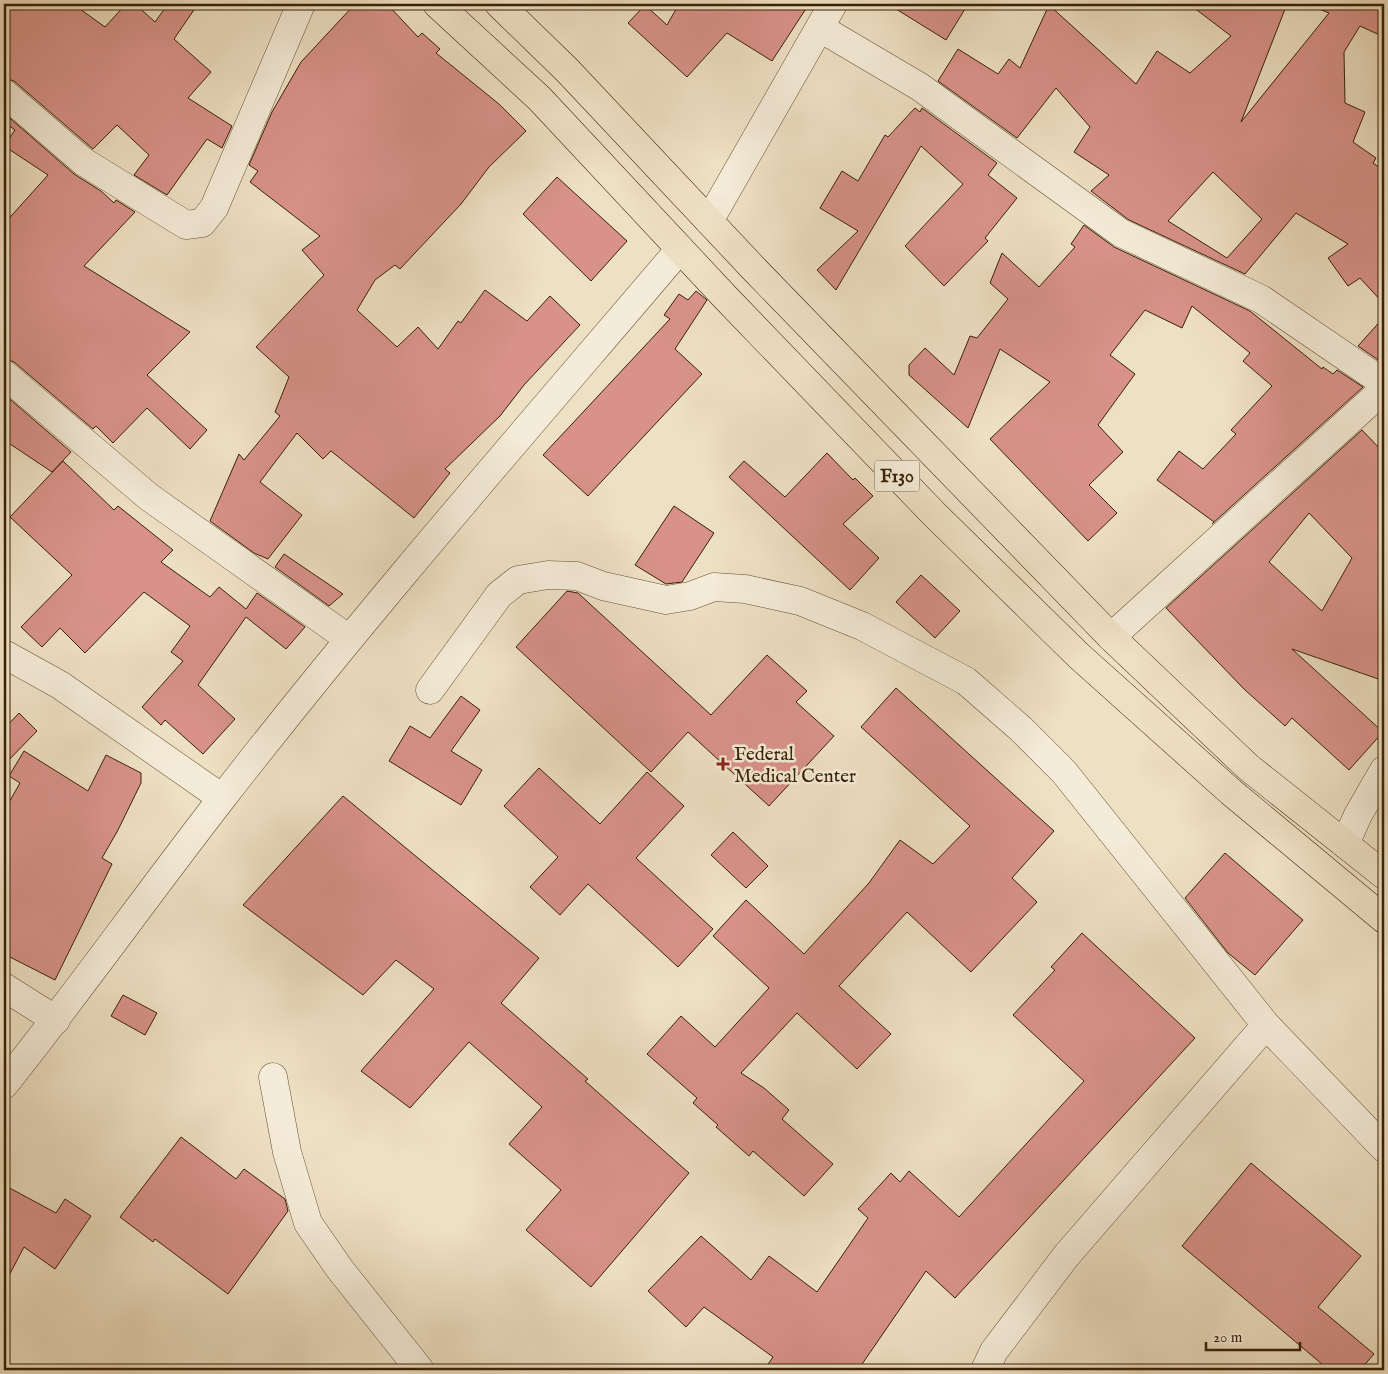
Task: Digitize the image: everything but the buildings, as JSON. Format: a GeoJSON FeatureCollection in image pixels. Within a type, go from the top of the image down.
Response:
{"type":"FeatureCollection","features":[{"type":"Feature","properties":{"kind":"main road","name":"F130"},"geometry":{"type":"LineString","coordinates":[[437,4],[539,98],[680,249],[935,515],[1079,656],[1231,792],[1384,919]]}},
{"type":"Feature","properties":{"kind":"main road","name":"F130"},"geometry":{"type":"LineString","coordinates":[[499,4],[567,70],[709,221],[1111,637],[1248,767],[1384,875]]}},
{"type":"Feature","properties":{"kind":"street"},"geometry":{"type":"LineString","coordinates":[[4,93],[84,162],[186,225],[202,224],[214,208],[302,4]]}},
{"type":"Feature","properties":{"kind":"street"},"geometry":{"type":"LineString","coordinates":[[709,221],[833,4]]}},
{"type":"Feature","properties":{"kind":"street"},"geometry":{"type":"LineString","coordinates":[[820,28],[920,87],[1121,233],[1261,299],[1384,383]]}},
{"type":"Feature","properties":{"kind":"street"},"geometry":{"type":"LineString","coordinates":[[4,1085],[56,1020],[222,798],[349,639],[680,249]]}},
{"type":"Feature","properties":{"kind":"street"},"geometry":{"type":"LineString","coordinates":[[4,374],[149,497],[349,639]]}},
{"type":"Feature","properties":{"kind":"street"},"geometry":{"type":"LineString","coordinates":[[1111,637],[1384,389]]}},
{"type":"Feature","properties":{"kind":"street"},"geometry":{"type":"LineString","coordinates":[[430,690],[499,595],[518,580],[525,578],[548,575],[577,576],[603,586],[666,600],[690,596],[714,587],[746,589],[800,601],[862,626],[966,681],[1021,729],[1064,772],[1266,1025],[1384,1148]]}},
{"type":"Feature","properties":{"kind":"street"},"geometry":{"type":"LineString","coordinates":[[4,654],[60,685],[222,798]]}},
{"type":"Feature","properties":{"kind":"street"},"geometry":{"type":"LineString","coordinates":[[1344,844],[1384,770]]}},
{"type":"Feature","properties":{"kind":"street"},"geometry":{"type":"LineString","coordinates":[[4,986],[56,1020]]}},
{"type":"Feature","properties":{"kind":"street"},"geometry":{"type":"LineString","coordinates":[[985,1370],[994,1351],[1066,1256],[1266,1025]]}},
{"type":"Feature","properties":{"kind":"street"},"geometry":{"type":"LineString","coordinates":[[273,1077],[287,1152],[308,1223],[339,1268],[420,1370]]}},
{"type":"Feature","properties":{"kind":"place","name":"Federal Medical Center"},"geometry":{"type":"Point","coordinates":[723,764]}}]}
